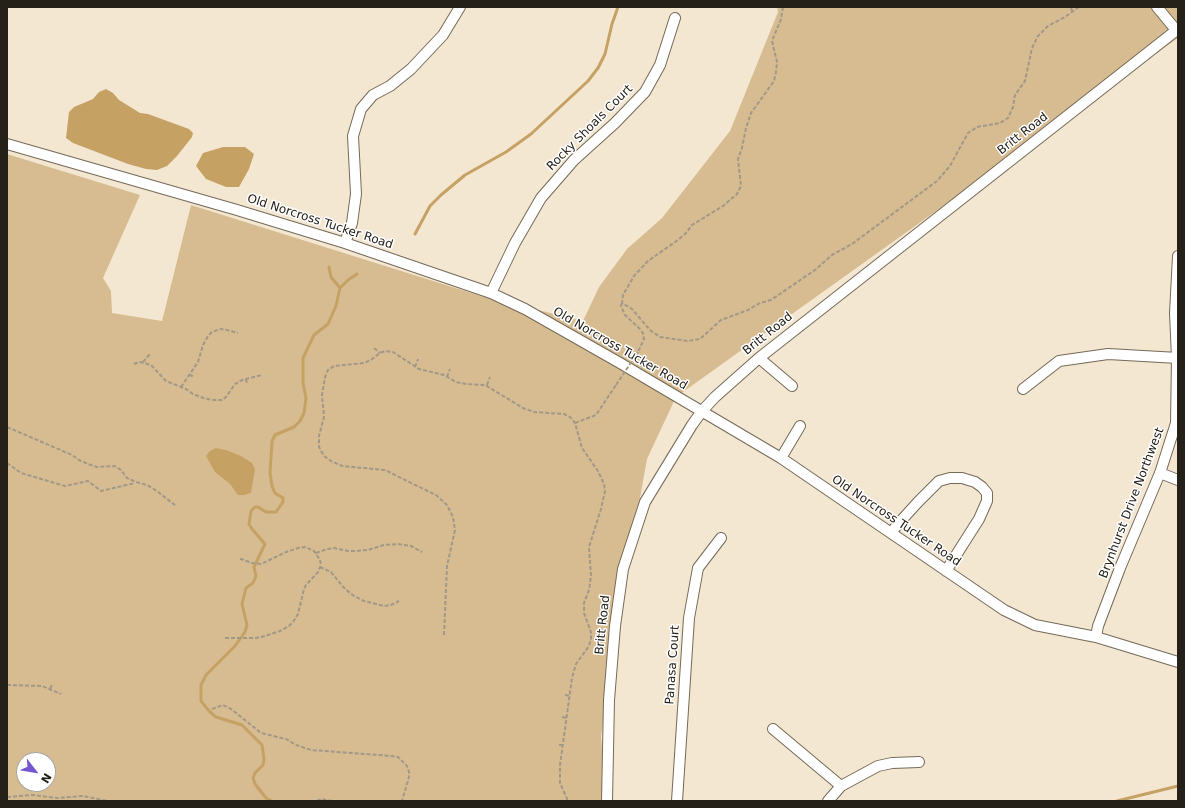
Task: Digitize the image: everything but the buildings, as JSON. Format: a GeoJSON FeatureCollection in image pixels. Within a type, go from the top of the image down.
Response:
{"type":"FeatureCollection","features":[{"type":"Feature","properties":{"kind":"street"},"geometry":{"type":"LineString","coordinates":[[345,243],[352,223],[356,194],[353,136],[360,109],[372,95],[390,86],[411,68],[443,36],[460,7]]}},
{"type":"Feature","properties":{"kind":"street"},"geometry":{"type":"LineString","coordinates":[[1157,7],[1177,30]]}},
{"type":"Feature","properties":{"kind":"street","name":"Rocky Shoals Court"},"geometry":{"type":"LineString","coordinates":[[491,293],[515,243],[541,198],[574,160],[615,123],[645,92],[660,64],[674,18]]}},
{"type":"Feature","properties":{"kind":"street","name":"Britt Road"},"geometry":{"type":"LineString","coordinates":[[607,801],[610,693],[615,626],[623,569],[645,502],[702,411],[715,397],[759,358],[1177,30]]}},
{"type":"Feature","properties":{"kind":"street","name":"Old Norcross Tucker Road"},"geometry":{"type":"LineString","coordinates":[[7,144],[237,210],[345,243],[491,293],[532,312],[620,362],[781,458],[1004,610],[1035,625],[1096,638],[1178,662]]}},
{"type":"Feature","properties":{"kind":"street","name":"Brynhurst Drive Northwest"},"geometry":{"type":"LineString","coordinates":[[1096,638],[1098,626],[1120,568],[1160,474],[1176,423],[1178,358],[1175,313],[1178,256]]}},
{"type":"Feature","properties":{"kind":"street"},"geometry":{"type":"LineString","coordinates":[[1023,388],[1059,360],[1108,354],[1178,358]]}},
{"type":"Feature","properties":{"kind":"street"},"geometry":{"type":"LineString","coordinates":[[759,358],[792,386]]}},
{"type":"Feature","properties":{"kind":"street"},"geometry":{"type":"LineString","coordinates":[[781,458],[800,426]]}},
{"type":"Feature","properties":{"kind":"street"},"geometry":{"type":"LineString","coordinates":[[1160,474],[1178,480]]}},
{"type":"Feature","properties":{"kind":"street"},"geometry":{"type":"LineString","coordinates":[[891,533],[908,512],[939,482],[950,478],[962,478],[975,482],[987,493],[986,500],[979,519],[946,571]]}},
{"type":"Feature","properties":{"kind":"street","name":"Panasa Court"},"geometry":{"type":"LineString","coordinates":[[677,801],[689,618],[698,568],[721,538]]}},
{"type":"Feature","properties":{"kind":"street"},"geometry":{"type":"LineString","coordinates":[[773,729],[841,786]]}},
{"type":"Feature","properties":{"kind":"street"},"geometry":{"type":"LineString","coordinates":[[828,801],[841,786],[878,766],[892,763],[919,762]]}},
{"type":"Feature","properties":{"kind":"path"},"geometry":{"type":"LineString","coordinates":[[576,423],[596,415],[638,352],[644,339],[643,333],[639,328],[624,315],[621,306],[622,296],[627,286],[648,261],[678,240],[692,225],[723,206],[737,194],[741,186],[738,159],[751,113],[774,82],[776,62],[772,41],[781,19],[783,7]]}},
{"type":"Feature","properties":{"kind":"path"},"geometry":{"type":"LineString","coordinates":[[1071,7],[1072,12]]}},
{"type":"Feature","properties":{"kind":"path"},"geometry":{"type":"LineString","coordinates":[[622,304],[632,309],[650,330],[660,337],[688,341],[700,339],[721,320],[748,310],[760,303],[771,300],[815,270],[832,255],[852,244],[937,181],[950,166],[968,133],[977,127],[1000,123],[1008,118],[1014,107],[1015,95],[1025,81],[1032,48],[1038,36],[1048,26],[1079,7]]}},
{"type":"Feature","properties":{"kind":"path"},"geometry":{"type":"LineString","coordinates":[[180,387],[198,362],[205,340],[212,332],[220,329],[238,333]]}},
{"type":"Feature","properties":{"kind":"path"},"geometry":{"type":"LineString","coordinates":[[374,348],[380,353]]}},
{"type":"Feature","properties":{"kind":"path"},"geometry":{"type":"LineString","coordinates":[[444,635],[447,566],[455,530],[453,517],[447,505],[436,495],[385,470],[342,466],[324,456],[319,447],[319,436],[324,417],[322,395],[325,377],[328,370],[334,366],[364,363],[385,350],[394,352],[415,367],[448,377],[456,382],[487,385],[523,408],[534,412],[564,414],[570,416],[576,423],[582,448],[598,471],[604,484],[605,491],[601,509],[589,547],[591,576],[589,590],[584,603],[584,613],[591,632],[591,639],[589,646],[576,664],[560,765],[560,783],[568,801]]}},
{"type":"Feature","properties":{"kind":"path"},"geometry":{"type":"LineString","coordinates":[[143,362],[151,354]]}},
{"type":"Feature","properties":{"kind":"path"},"geometry":{"type":"LineString","coordinates":[[415,367],[418,359]]}},
{"type":"Feature","properties":{"kind":"path"},"geometry":{"type":"LineString","coordinates":[[134,364],[143,362],[152,366],[166,381],[206,399],[222,400],[226,397],[235,384],[262,375]]}},
{"type":"Feature","properties":{"kind":"path"},"geometry":{"type":"LineString","coordinates":[[448,377],[450,368]]}},
{"type":"Feature","properties":{"kind":"path"},"geometry":{"type":"LineString","coordinates":[[189,375],[193,376]]}},
{"type":"Feature","properties":{"kind":"path"},"geometry":{"type":"LineString","coordinates":[[487,385],[490,377]]}},
{"type":"Feature","properties":{"kind":"path"},"geometry":{"type":"LineString","coordinates":[[246,380],[247,385]]}},
{"type":"Feature","properties":{"kind":"path"},"geometry":{"type":"LineString","coordinates":[[7,427],[72,455],[88,464],[97,467],[115,466],[121,470],[127,478],[147,485],[176,506]]}},
{"type":"Feature","properties":{"kind":"path"},"geometry":{"type":"LineString","coordinates":[[7,463],[21,473],[65,486],[88,481],[101,491],[136,482]]}},
{"type":"Feature","properties":{"kind":"path"},"geometry":{"type":"LineString","coordinates":[[316,553],[334,548],[348,552],[384,545],[398,544],[410,546],[422,552]]}},
{"type":"Feature","properties":{"kind":"path"},"geometry":{"type":"LineString","coordinates":[[226,638],[265,636],[280,631],[293,622],[298,614],[306,585],[320,568],[320,560],[316,553],[310,548],[305,547],[298,548],[261,564],[252,563],[238,558]]}},
{"type":"Feature","properties":{"kind":"path"},"geometry":{"type":"LineString","coordinates":[[320,568],[331,572],[345,589],[364,601],[384,606],[391,605],[399,601]]}},
{"type":"Feature","properties":{"kind":"path"},"geometry":{"type":"LineString","coordinates":[[7,685],[29,685],[50,689],[61,694]]}},
{"type":"Feature","properties":{"kind":"path"},"geometry":{"type":"LineString","coordinates":[[50,689],[52,685]]}},
{"type":"Feature","properties":{"kind":"path"},"geometry":{"type":"LineString","coordinates":[[565,695],[570,696]]}},
{"type":"Feature","properties":{"kind":"path"},"geometry":{"type":"LineString","coordinates":[[212,709],[223,705],[231,709],[261,733],[286,739],[296,746],[312,750],[392,756],[398,758],[407,766],[409,772],[402,801]]}},
{"type":"Feature","properties":{"kind":"path"},"geometry":{"type":"LineString","coordinates":[[562,717],[567,718]]}},
{"type":"Feature","properties":{"kind":"path"},"geometry":{"type":"LineString","coordinates":[[7,798],[32,795],[58,798],[83,796],[108,801]]}},
{"type":"Feature","properties":{"kind":"path"},"geometry":{"type":"LineString","coordinates":[[317,801],[321,799],[332,801]]}},
{"type":"Feature","properties":{"kind":"shaded area"},"geometry":{"type":"Polygon","coordinates":[[[777,7],[1178,7],[1178,38],[676,397],[647,459],[630,553],[601,736],[606,801],[7,801],[7,154],[140,195],[103,278],[111,291],[112,313],[162,321],[191,205],[481,296],[583,321],[599,287],[627,249],[662,218],[730,131],[778,12],[777,7]]]}},
{"type":"Feature","properties":{"kind":"shaded area"},"geometry":{"type":"Polygon","coordinates":[[[106,89],[113,93],[119,100],[140,113],[148,114],[189,129],[193,133],[192,137],[167,166],[157,170],[146,169],[128,164],[73,143],[66,138],[69,112],[74,107],[93,99],[99,92],[106,89]]]}},
{"type":"Feature","properties":{"kind":"shaded area"},"geometry":{"type":"Polygon","coordinates":[[[223,147],[245,147],[254,154],[249,169],[239,187],[226,187],[206,179],[196,166],[203,153],[223,147]]]}},
{"type":"Feature","properties":{"kind":"shaded area"},"geometry":{"type":"Polygon","coordinates":[[[216,448],[241,456],[252,463],[255,469],[251,493],[238,495],[230,484],[215,472],[206,456],[210,451],[216,448]]]}},
{"type":"Feature","properties":{"kind":"waterway"},"geometry":{"type":"LineString","coordinates":[[415,234],[430,206],[441,195],[465,175],[506,152],[531,134],[588,81],[598,68],[605,54],[612,24],[618,7]]}},
{"type":"Feature","properties":{"kind":"waterway"},"geometry":{"type":"LineString","coordinates":[[329,267],[331,277],[340,288]]}},
{"type":"Feature","properties":{"kind":"waterway"},"geometry":{"type":"LineString","coordinates":[[272,801],[266,798],[255,784],[253,778],[255,773],[263,765],[264,759],[262,745],[242,725],[216,717],[209,711],[201,701],[201,685],[206,675],[235,646],[245,632],[247,625],[242,604],[246,588],[253,583],[256,576],[254,567],[265,544],[249,524],[251,511],[255,507],[258,507],[266,512],[276,512],[283,502],[283,498],[275,493],[272,486],[270,473],[272,441],[275,435],[294,427],[300,421],[304,413],[306,398],[303,383],[303,358],[314,335],[328,324],[336,306],[340,288],[357,274]]}},
{"type":"Feature","properties":{"kind":"waterway"},"geometry":{"type":"LineString","coordinates":[[1117,801],[1178,786]]}}]}
